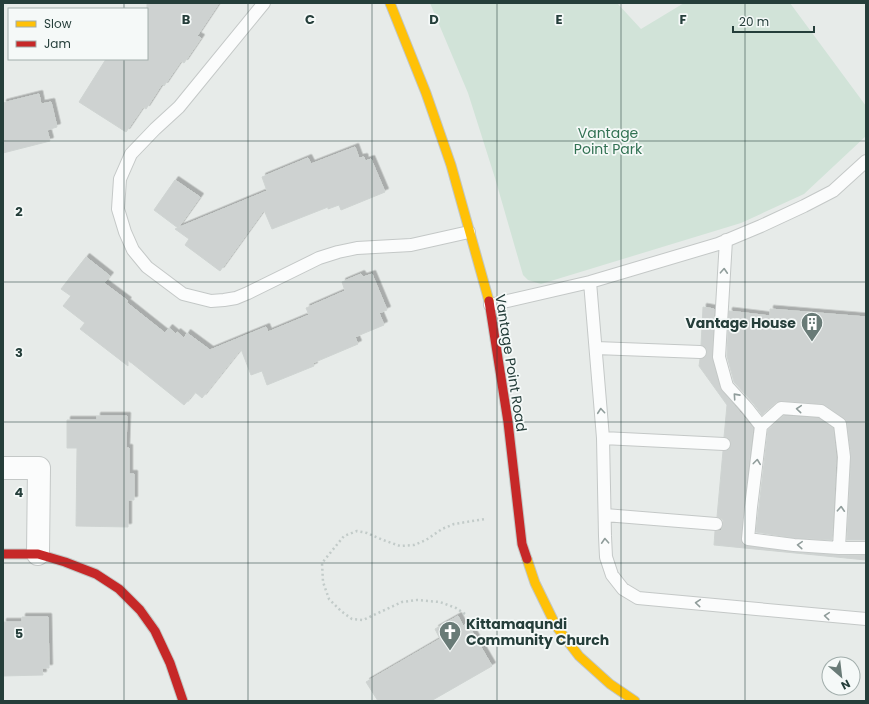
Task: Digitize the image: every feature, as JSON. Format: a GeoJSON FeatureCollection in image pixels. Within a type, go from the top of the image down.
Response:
{"type":"FeatureCollection","features":[{"type":"Feature","properties":{"kind":"street","name":"Vantage Point Road"},"geometry":{"type":"LineString","coordinates":[[390,3],[426,93],[451,165],[490,305],[508,422],[522,544],[535,583],[556,626],[579,656],[610,684],[635,701]]}},
{"type":"Feature","properties":{"kind":"street"},"geometry":{"type":"LineString","coordinates":[[3,468],[39,468],[38,554]]}},
{"type":"Feature","properties":{"kind":"street"},"geometry":{"type":"LineString","coordinates":[[3,554],[38,554],[66,562],[96,574],[119,589],[140,610],[155,631],[170,663],[183,701]]}},
{"type":"Feature","properties":{"kind":"lane"},"geometry":{"type":"LineString","coordinates":[[264,3],[179,107],[131,154],[120,179],[118,210],[133,250],[147,267],[183,294],[211,301],[224,300],[236,298],[248,293],[319,258],[338,252],[357,248],[411,245],[469,232]]}},
{"type":"Feature","properties":{"kind":"lane"},"geometry":{"type":"LineString","coordinates":[[490,305],[590,282],[718,244],[761,226],[833,191],[866,161]]}},
{"type":"Feature","properties":{"kind":"lane"},"geometry":{"type":"LineString","coordinates":[[726,240],[719,357],[727,386],[761,426]]}},
{"type":"Feature","properties":{"kind":"lane"},"geometry":{"type":"LineString","coordinates":[[590,282],[603,438],[606,558],[612,575],[623,589],[638,598],[866,620]]}},
{"type":"Feature","properties":{"kind":"lane"},"geometry":{"type":"LineString","coordinates":[[596,348],[700,352]]}},
{"type":"Feature","properties":{"kind":"lane"},"geometry":{"type":"LineString","coordinates":[[839,548],[844,456],[840,424],[821,411],[782,408],[761,426],[748,538],[794,545],[839,548],[866,548]]}},
{"type":"Feature","properties":{"kind":"lane"},"geometry":{"type":"LineString","coordinates":[[603,438],[724,444]]}},
{"type":"Feature","properties":{"kind":"lane"},"geometry":{"type":"LineString","coordinates":[[604,515],[716,524]]}},
{"type":"Feature","properties":{"kind":"path"},"geometry":{"type":"LineString","coordinates":[[465,614],[456,608],[440,602],[417,600],[402,602],[363,620],[352,619],[329,599],[323,582],[322,562],[344,536],[357,531],[367,532],[400,546],[414,545],[454,524],[485,519]]}},
{"type":"Feature","properties":{"kind":"green space","name":"Vantage Point Park"},"geometry":{"type":"Polygon","coordinates":[[[430,3],[617,3],[641,29],[684,3],[790,3],[866,106],[866,136],[804,194],[741,223],[541,284],[528,280],[523,275],[495,178],[468,93],[430,3]]]}},
{"type":"Feature","properties":{"kind":"building"},"geometry":{"type":"Polygon","coordinates":[[[147,3],[219,3],[197,36],[201,38],[184,63],[181,61],[164,86],[162,84],[146,109],[143,107],[126,132],[79,102],[105,60],[148,60],[147,3]]]}},
{"type":"Feature","properties":{"kind":"building"},"geometry":{"type":"Polygon","coordinates":[[[39,94],[41,104],[51,102],[57,127],[47,130],[50,141],[3,153],[3,103],[39,94]]]}},
{"type":"Feature","properties":{"kind":"building"},"geometry":{"type":"Polygon","coordinates":[[[355,147],[359,158],[364,157],[365,161],[371,159],[385,192],[341,210],[339,205],[328,209],[328,207],[272,229],[264,210],[220,271],[185,245],[189,239],[175,229],[267,191],[262,177],[308,158],[311,164],[355,147]]]}},
{"type":"Feature","properties":{"kind":"building"},"geometry":{"type":"Polygon","coordinates":[[[175,180],[200,197],[178,228],[154,210],[175,180]]]}},
{"type":"Feature","properties":{"kind":"building"},"geometry":{"type":"Polygon","coordinates":[[[86,257],[110,276],[104,283],[128,301],[126,302],[165,333],[169,328],[184,338],[187,333],[210,350],[266,327],[268,332],[309,315],[306,308],[345,291],[342,282],[361,274],[363,277],[372,274],[387,310],[379,313],[384,325],[355,337],[358,344],[313,363],[314,366],[267,385],[262,371],[251,375],[241,349],[202,398],[195,392],[184,405],[128,360],[128,366],[80,329],[85,323],[63,306],[71,296],[61,289],[86,257]]]}},
{"type":"Feature","properties":{"kind":"building"},"geometry":{"type":"Polygon","coordinates":[[[703,307],[714,309],[712,357],[720,388],[753,428],[741,542],[747,546],[793,552],[866,556],[866,560],[714,545],[715,531],[720,531],[723,525],[723,520],[717,517],[723,451],[728,450],[731,444],[728,438],[724,437],[727,405],[699,366],[700,359],[704,358],[707,353],[706,348],[701,345],[703,307]]]}},
{"type":"Feature","properties":{"kind":"building"},"geometry":{"type":"Polygon","coordinates":[[[770,309],[866,317],[866,540],[847,540],[851,457],[846,420],[822,404],[782,401],[776,402],[762,415],[734,382],[727,356],[729,311],[770,316],[770,309]]]}},
{"type":"Feature","properties":{"kind":"building"},"geometry":{"type":"Polygon","coordinates":[[[97,416],[127,416],[126,448],[129,448],[129,474],[134,474],[134,500],[128,500],[128,527],[76,526],[77,448],[67,448],[67,420],[97,420],[97,416]]]}},
{"type":"Feature","properties":{"kind":"building"},"geometry":{"type":"Polygon","coordinates":[[[784,416],[818,418],[833,428],[836,457],[832,540],[795,538],[756,532],[768,430],[784,416]]]}},
{"type":"Feature","properties":{"kind":"building","name":"Kittamaqundi Community Church"},"geometry":{"type":"Polygon","coordinates":[[[458,616],[463,626],[467,623],[492,666],[431,701],[378,701],[366,682],[440,639],[435,629],[458,616]]]}},
{"type":"Feature","properties":{"kind":"building"},"geometry":{"type":"Polygon","coordinates":[[[22,617],[48,617],[49,668],[42,668],[43,675],[3,676],[3,622],[22,622],[22,617]]]}},
{"type":"Feature","properties":{"kind":"traffic: slow"},"geometry":{"type":"LineString","coordinates":[[390,3],[426,93],[451,165],[489,301]]}},
{"type":"Feature","properties":{"kind":"traffic: slow"},"geometry":{"type":"LineString","coordinates":[[527,559],[535,583],[556,626],[579,656],[610,684],[635,701]]}},
{"type":"Feature","properties":{"kind":"traffic: jam"},"geometry":{"type":"LineString","coordinates":[[489,301],[508,422],[522,544],[527,559]]}},
{"type":"Feature","properties":{"kind":"traffic: jam"},"geometry":{"type":"LineString","coordinates":[[3,554],[38,554],[65,562],[96,574],[119,589],[140,610],[155,631],[170,663],[183,701]]}},
{"type":"Feature","properties":{"kind":"place","name":"Vantage House"},"geometry":{"type":"Point","coordinates":[812,342]}},
{"type":"Feature","properties":{"kind":"place","name":"Kittamaqundi Community Church"},"geometry":{"type":"Point","coordinates":[450,652]}}]}
